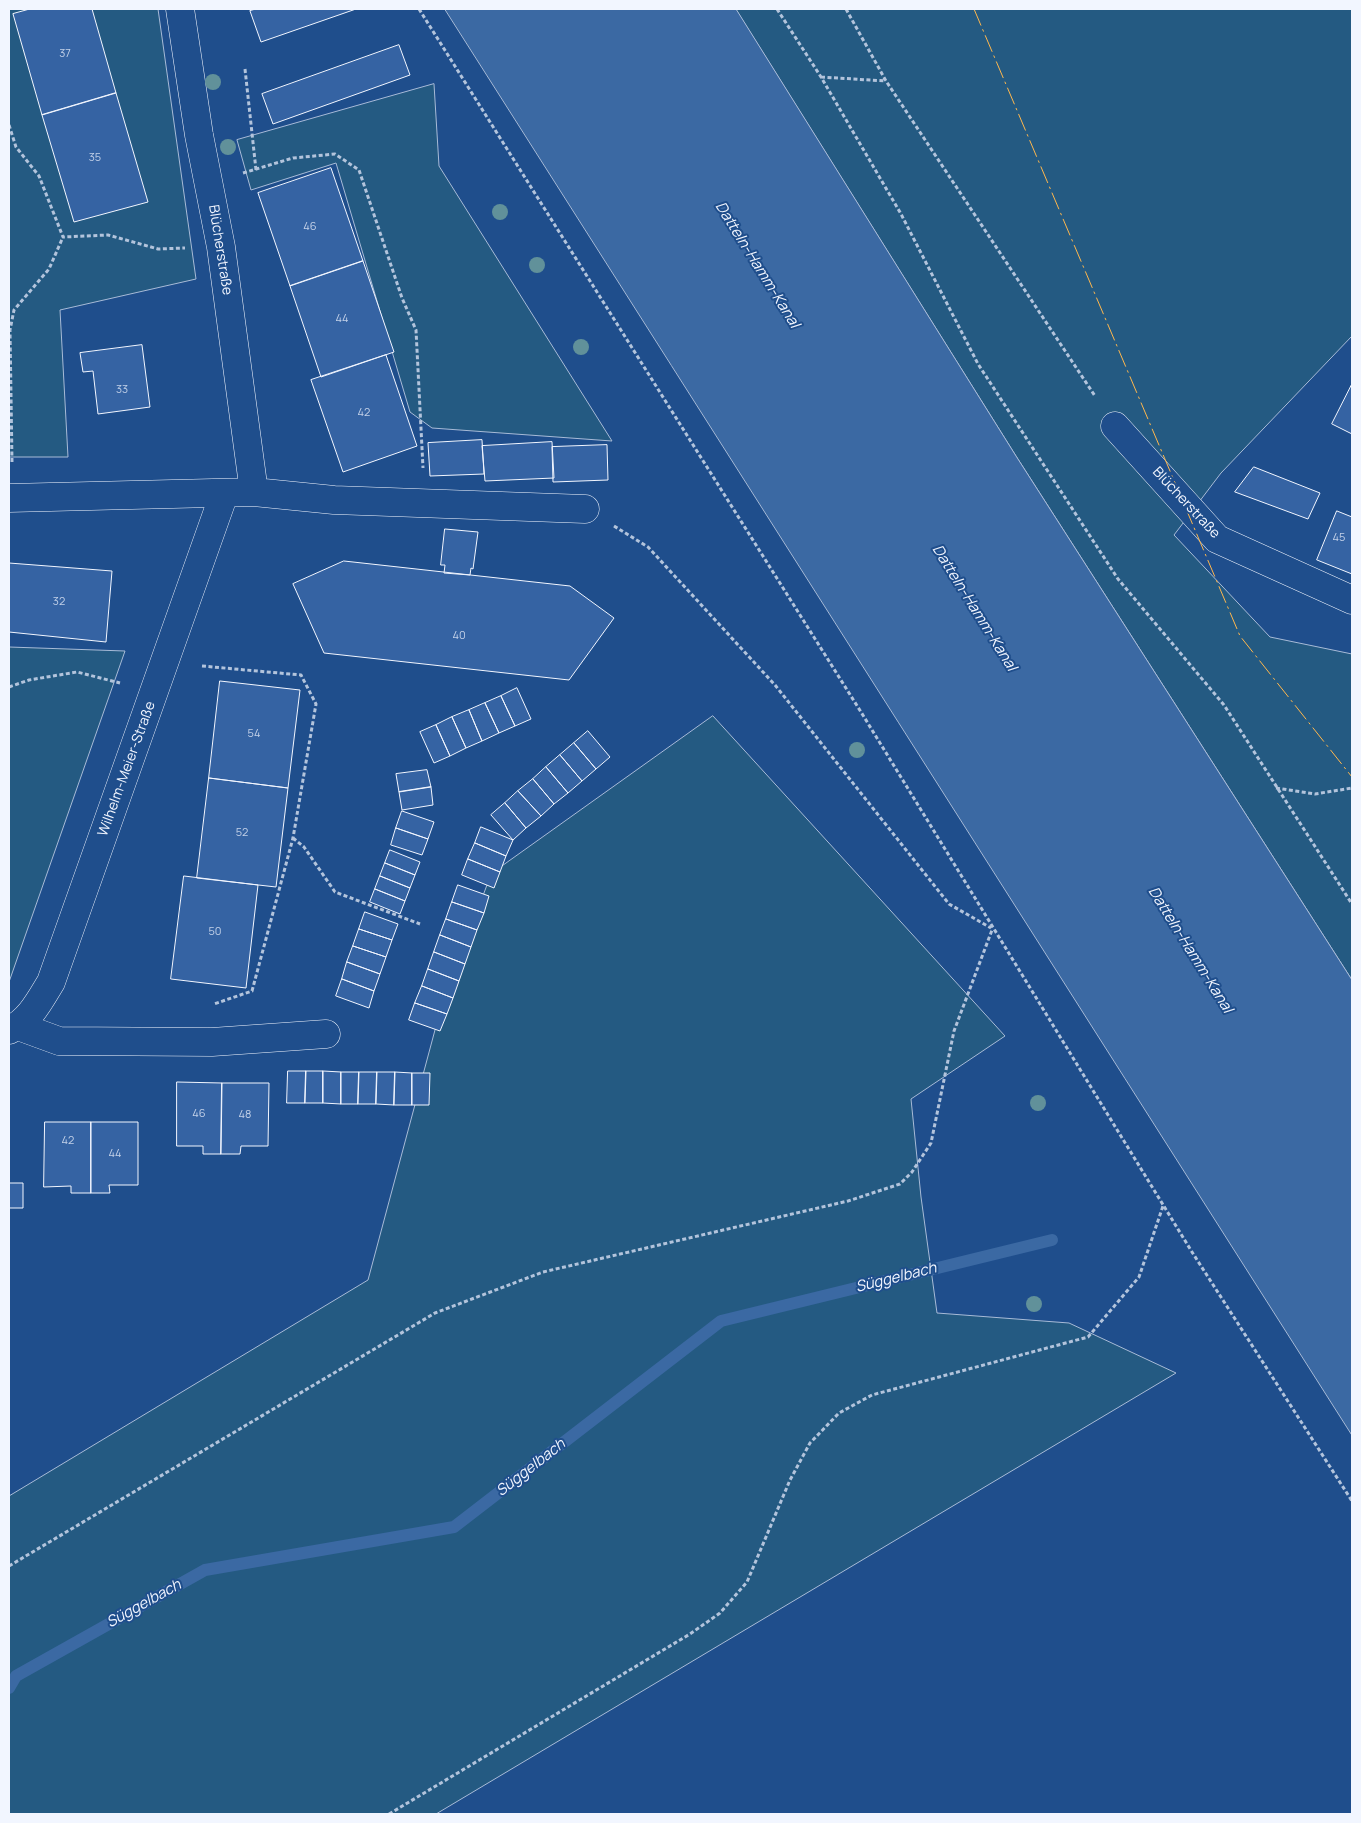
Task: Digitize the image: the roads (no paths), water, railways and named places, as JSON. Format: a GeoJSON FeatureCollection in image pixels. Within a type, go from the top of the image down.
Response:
{"type":"FeatureCollection","features":[{"type":"Feature","properties":{"kind":"street","name":"Blücherstraße"},"geometry":{"type":"LineString","coordinates":[[180,9],[199,135],[221,247],[254,492]]}},
{"type":"Feature","properties":{"kind":"street","name":"Blücherstraße"},"geometry":{"type":"LineString","coordinates":[[1115,426],[1217,539],[1352,600]]}},
{"type":"Feature","properties":{"kind":"street"},"geometry":{"type":"LineString","coordinates":[[11,498],[254,492],[334,500],[585,509]]}},
{"type":"Feature","properties":{"kind":"street","name":"Wilhelm-Meier-Straße"},"geometry":{"type":"LineString","coordinates":[[13,1028],[36,1006],[51,982],[166,663],[224,494]]}},
{"type":"Feature","properties":{"kind":"street"},"geometry":{"type":"LineString","coordinates":[[13,1028],[59,1041],[212,1042],[326,1034]]}},
{"type":"Feature","properties":{"kind":"water","name":"Datteln-Hamm-Kanal"},"geometry":{"type":"Polygon","coordinates":[[[445,9],[736,9],[1016,456],[1352,980],[1352,1435],[445,9]]]}},
{"type":"Feature","properties":{"kind":"waterway","name":"Süggelbach"},"geometry":{"type":"LineString","coordinates":[[9,1688],[16,1676],[205,1570],[454,1527],[721,1321],[1052,1240]]}}]}
